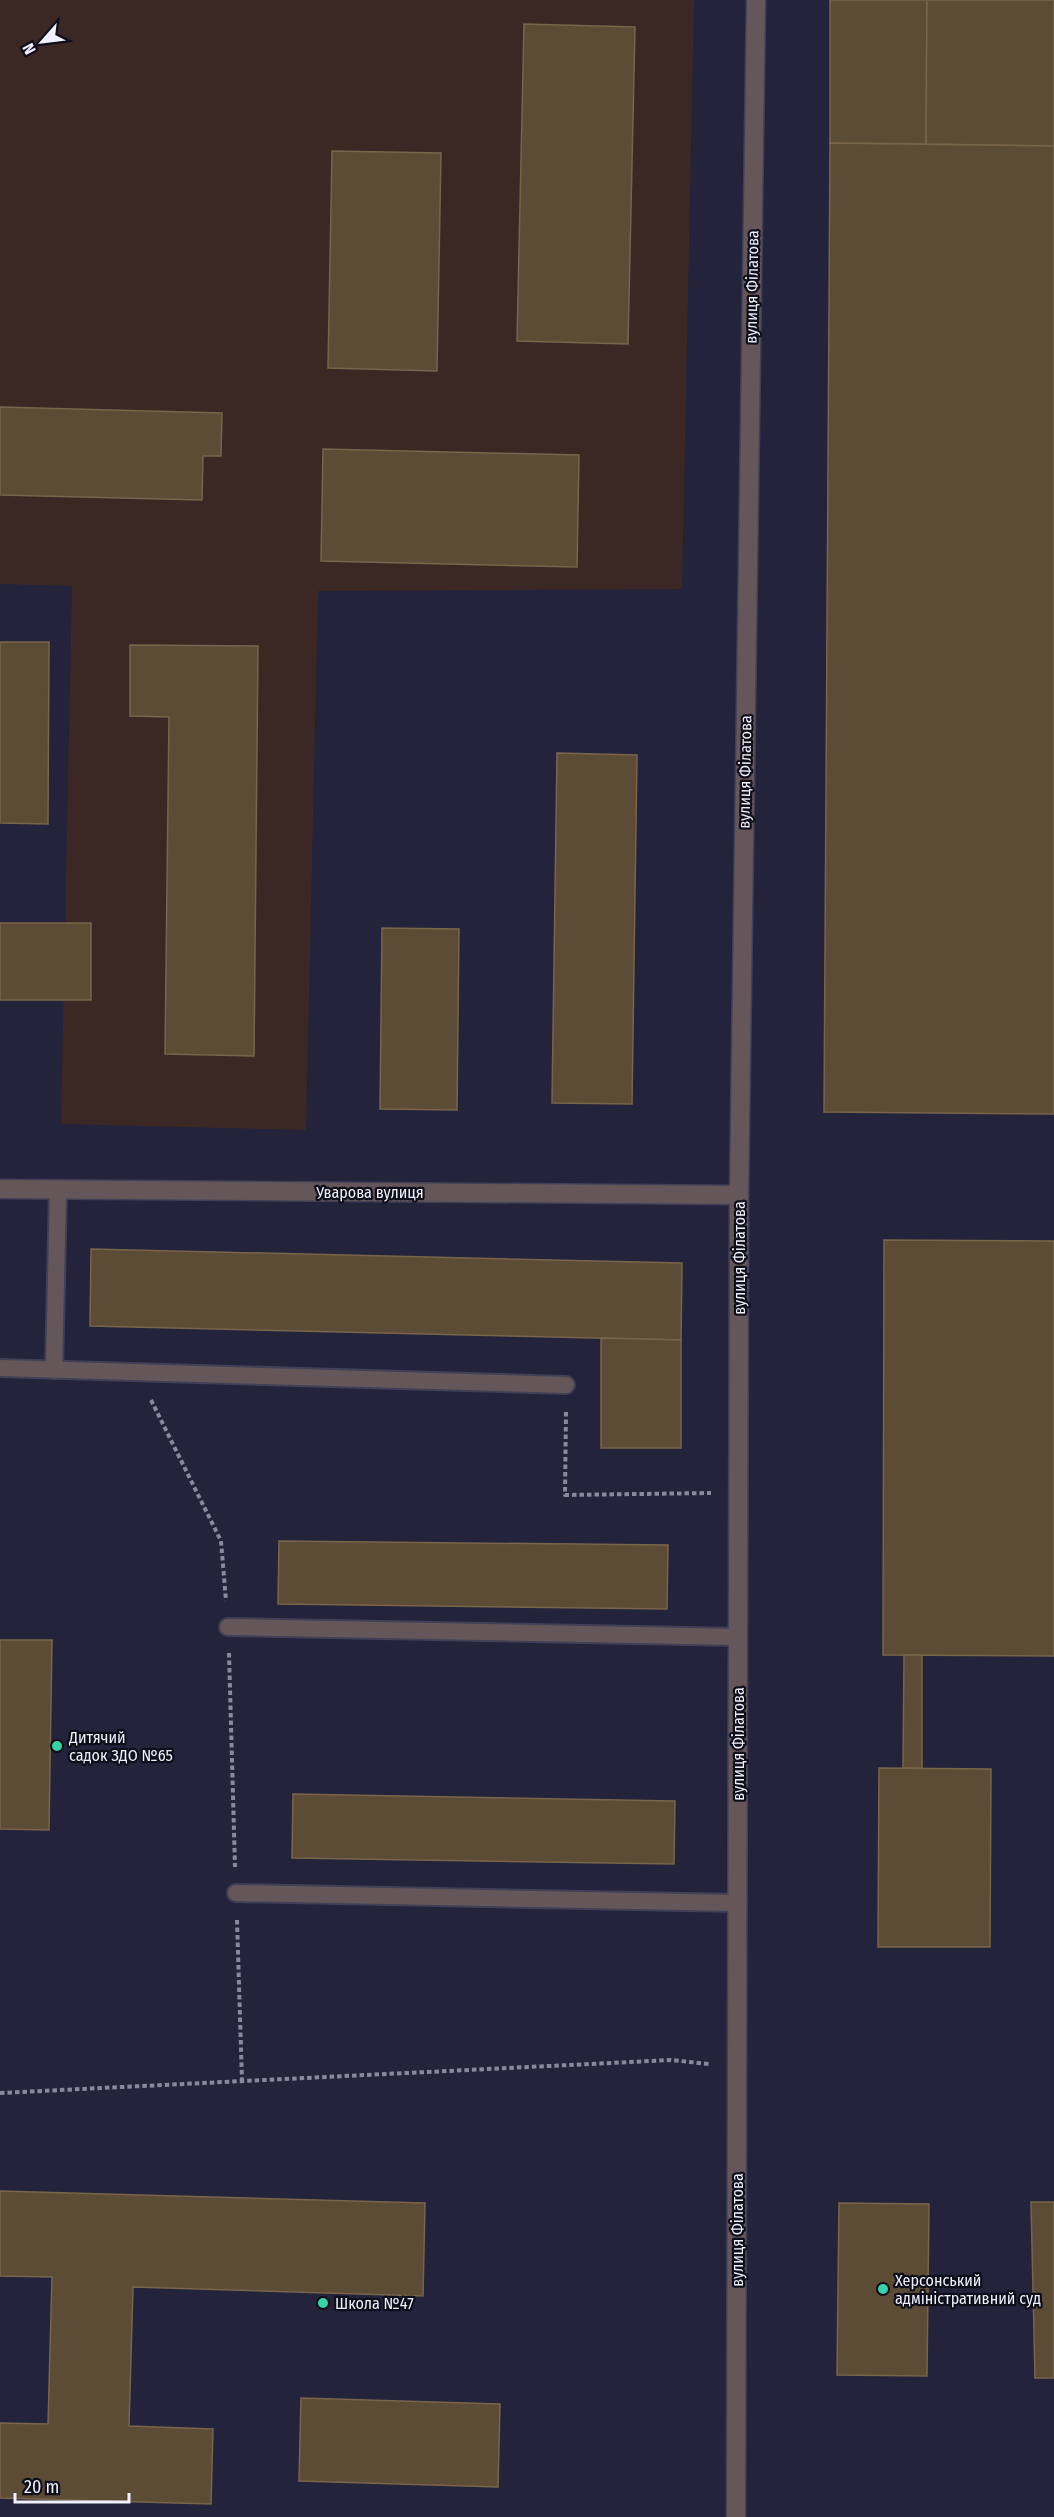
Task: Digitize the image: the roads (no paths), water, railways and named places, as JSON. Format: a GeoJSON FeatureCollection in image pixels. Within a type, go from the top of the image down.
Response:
{"type":"FeatureCollection","features":[{"type":"Feature","properties":{"kind":"street","name":"вулиця Філатова"},"geometry":{"type":"LineString","coordinates":[[736,2517],[739,1195],[756,0]]}},
{"type":"Feature","properties":{"kind":"street","name":"Уварова вулиця"},"geometry":{"type":"LineString","coordinates":[[0,1189],[739,1195]]}},
{"type":"Feature","properties":{"kind":"lane"},"geometry":{"type":"LineString","coordinates":[[54,1370],[58,1190]]}},
{"type":"Feature","properties":{"kind":"lane"},"geometry":{"type":"LineString","coordinates":[[0,1368],[567,1384]]}},
{"type":"Feature","properties":{"kind":"lane"},"geometry":{"type":"LineString","coordinates":[[228,1627],[738,1637]]}},
{"type":"Feature","properties":{"kind":"lane"},"geometry":{"type":"LineString","coordinates":[[236,1893],[737,1903]]}},
{"type":"Feature","properties":{"kind":"place","name":"Дитячий садок ЗДО №65"},"geometry":{"type":"Point","coordinates":[57,1746]}},
{"type":"Feature","properties":{"kind":"place","name":"Херсонський адміністративний суд"},"geometry":{"type":"Point","coordinates":[883,2289]}},
{"type":"Feature","properties":{"kind":"place","name":"Школа №47"},"geometry":{"type":"Point","coordinates":[323,2303]}}]}
